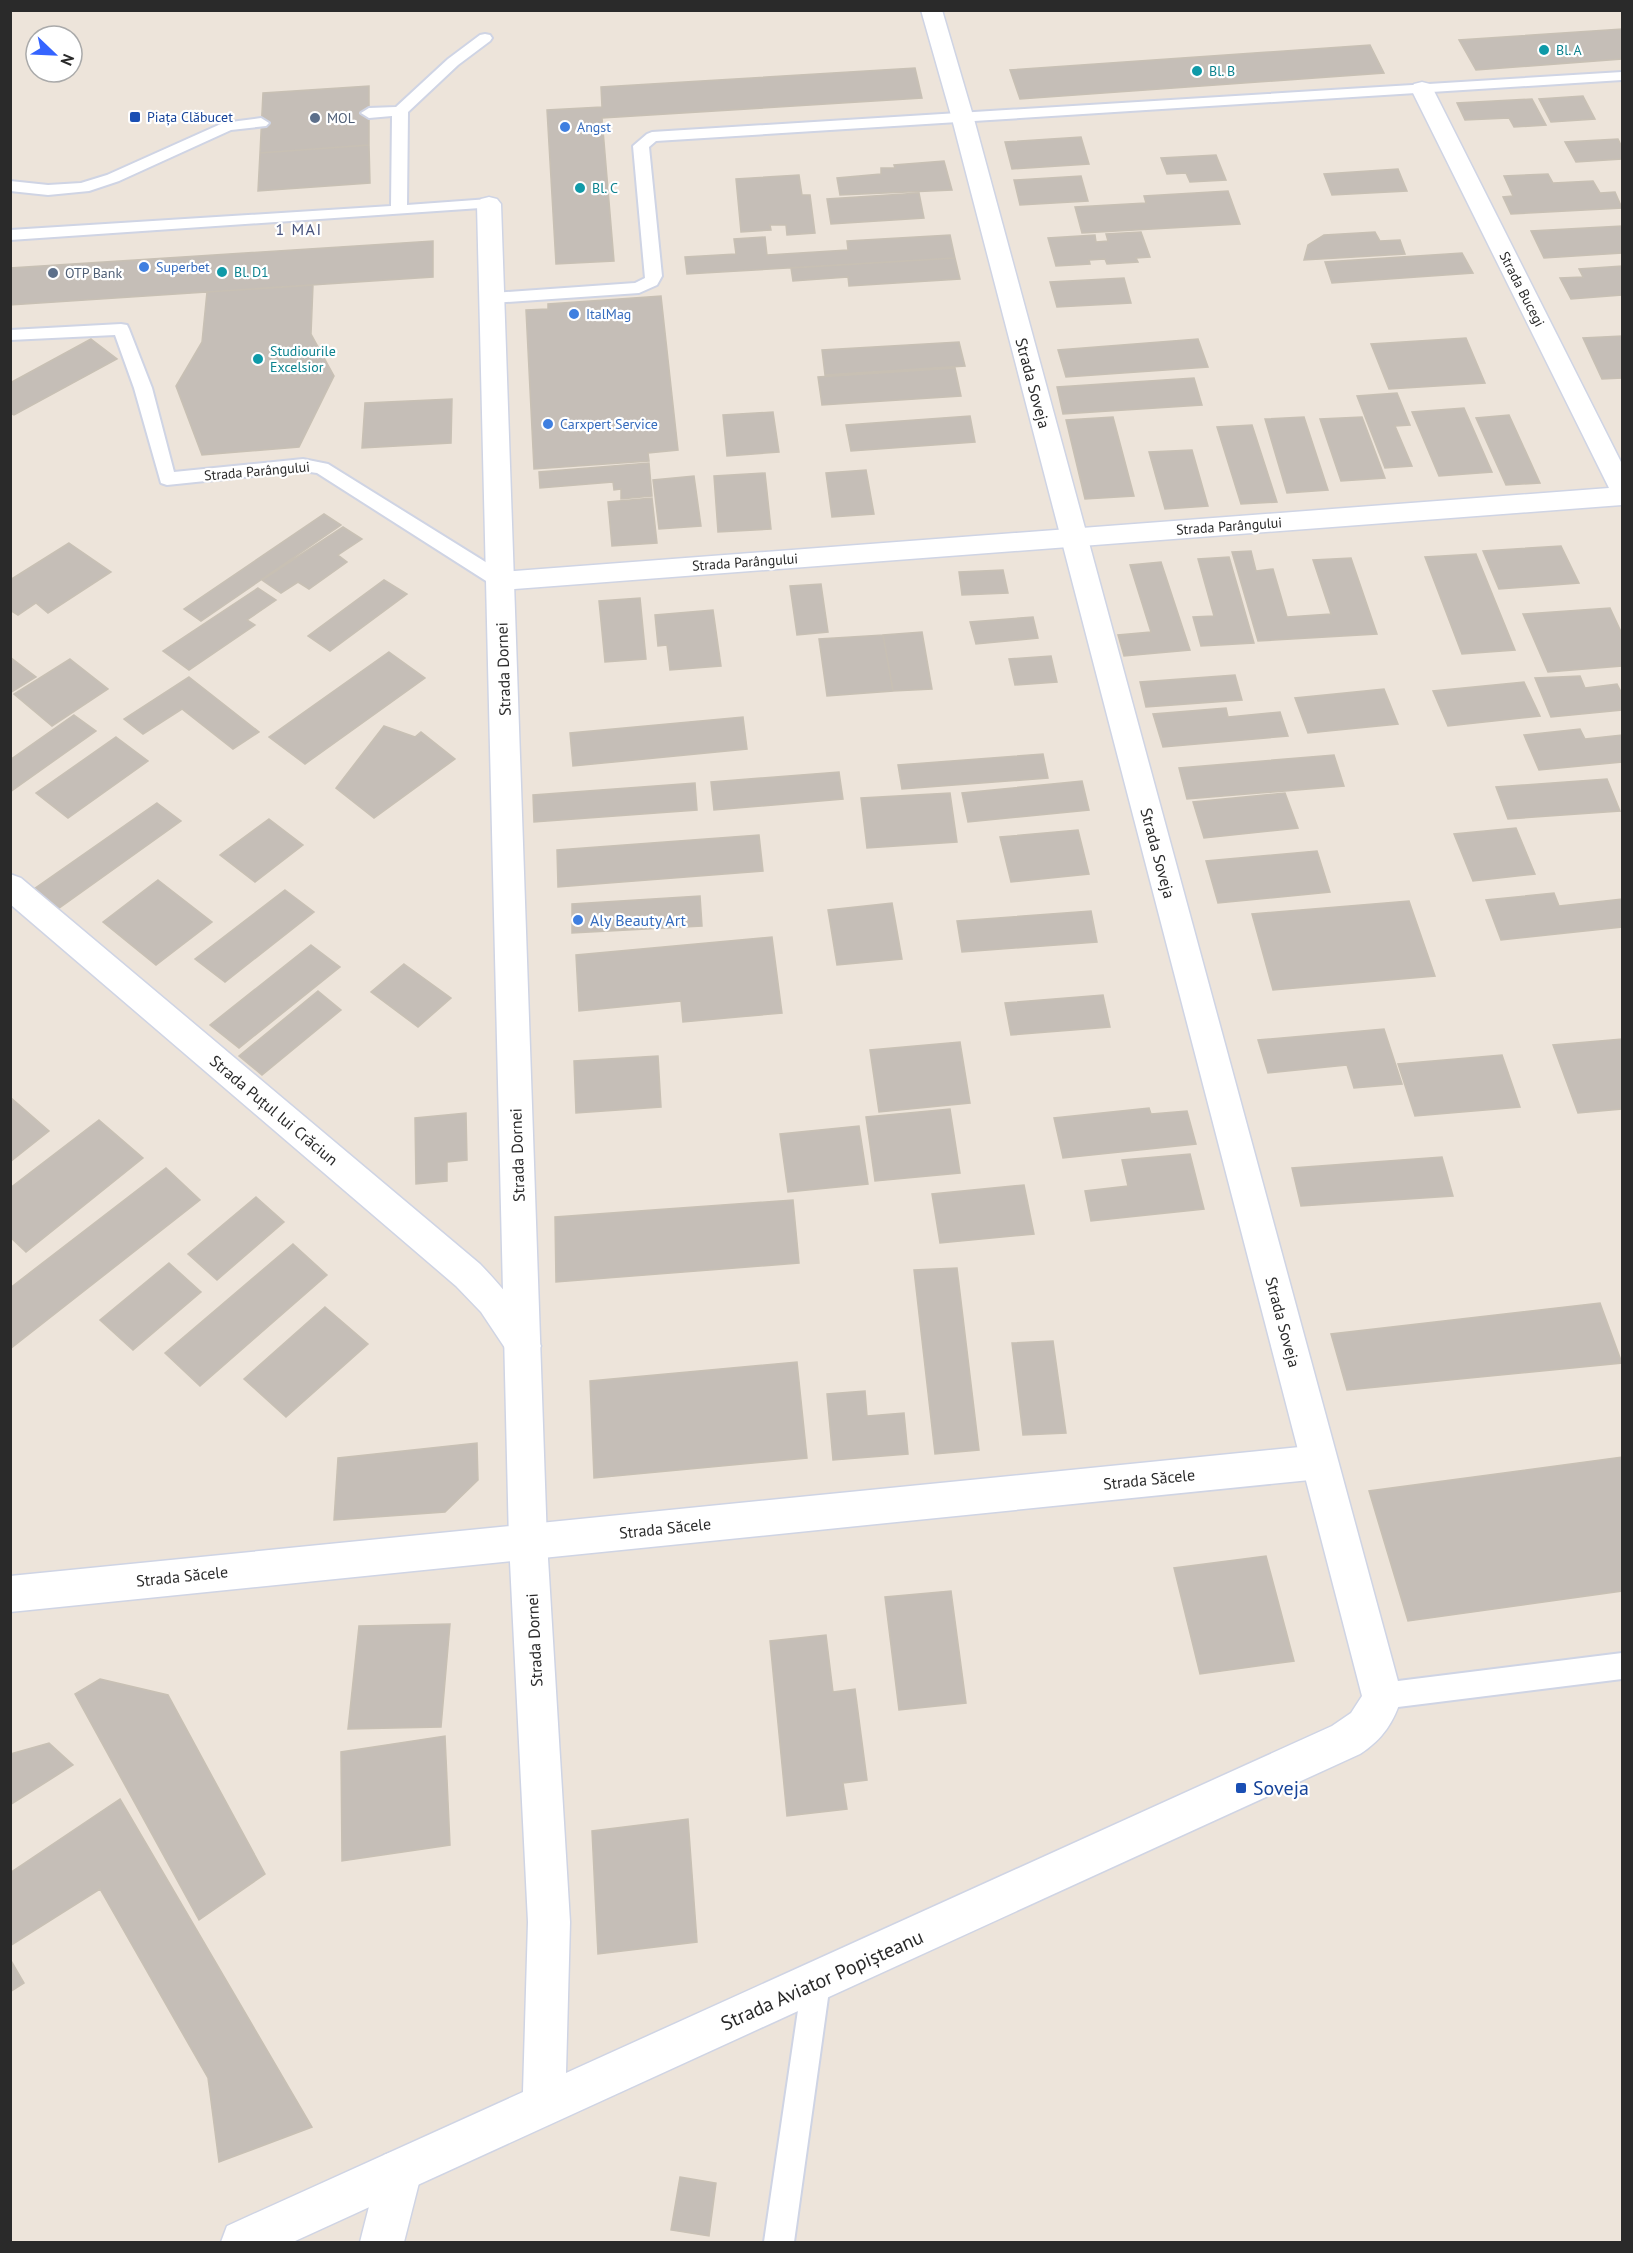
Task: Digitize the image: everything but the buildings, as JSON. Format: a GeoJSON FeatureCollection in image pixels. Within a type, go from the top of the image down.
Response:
{"type":"FeatureCollection","features":[{"type":"Feature","properties":{"kind":"street","name":"Strada Soveja"},"geometry":{"type":"LineString","coordinates":[[931,10],[963,119],[1382,1696]]}},
{"type":"Feature","properties":{"kind":"street","name":"Strada Bucegi"},"geometry":{"type":"LineString","coordinates":[[1422,89],[1623,489]]}},
{"type":"Feature","properties":{"kind":"street","name":"Strada Dornei"},"geometry":{"type":"LineString","coordinates":[[489,204],[528,1542],[549,1922],[544,2105]]}},
{"type":"Feature","properties":{"kind":"street","name":"Strada Parângului"},"geometry":{"type":"LineString","coordinates":[[501,581],[1623,496]]}},
{"type":"Feature","properties":{"kind":"street","name":"Strada Puțul lui Crăciun"},"geometry":{"type":"LineString","coordinates":[[10,886],[468,1275],[493,1300],[523,1346]]}},
{"type":"Feature","properties":{"kind":"street","name":"Strada Săcele"},"geometry":{"type":"LineString","coordinates":[[10,1594],[1320,1462]]}},
{"type":"Feature","properties":{"kind":"street","name":"Strada Aviator Popișteanu"},"geometry":{"type":"LineString","coordinates":[[243,2242],[1346,1740],[1364,1730],[1377,1714],[1382,1696]]}},
{"type":"Feature","properties":{"kind":"street"},"geometry":{"type":"LineString","coordinates":[[382,2242],[400,2171]]}},
{"type":"Feature","properties":{"kind":"lane"},"geometry":{"type":"LineString","coordinates":[[369,113],[400,111],[453,62],[485,38]]}},
{"type":"Feature","properties":{"kind":"lane"},"geometry":{"type":"LineString","coordinates":[[493,298],[639,288],[651,281],[654,276],[641,146],[652,137],[1623,76]]}},
{"type":"Feature","properties":{"kind":"lane"},"geometry":{"type":"LineString","coordinates":[[399,210],[400,111]]}},
{"type":"Feature","properties":{"kind":"lane"},"geometry":{"type":"LineString","coordinates":[[10,186],[48,190],[83,188],[112,178],[228,126],[261,123]]}},
{"type":"Feature","properties":{"kind":"lane"},"geometry":{"type":"LineString","coordinates":[[10,235],[489,204]]}},
{"type":"Feature","properties":{"kind":"lane","name":"Strada Parângului"},"geometry":{"type":"LineString","coordinates":[[10,335],[121,329],[143,388],[167,480],[303,465],[322,468],[501,581]]}},
{"type":"Feature","properties":{"kind":"lane"},"geometry":{"type":"LineString","coordinates":[[1382,1696],[1623,1666]]}},
{"type":"Feature","properties":{"kind":"lane"},"geometry":{"type":"LineString","coordinates":[[779,2242],[816,1983]]}},
{"type":"Feature","properties":{"kind":"place","name":"Bl. A"},"geometry":{"type":"Point","coordinates":[1544,50]}},
{"type":"Feature","properties":{"kind":"place","name":"Bl. B"},"geometry":{"type":"Point","coordinates":[1197,71]}},
{"type":"Feature","properties":{"kind":"place","name":"Piața Clăbucet"},"geometry":{"type":"Point","coordinates":[135,117]}},
{"type":"Feature","properties":{"kind":"place","name":"MOL"},"geometry":{"type":"Point","coordinates":[315,118]}},
{"type":"Feature","properties":{"kind":"place","name":"Angst"},"geometry":{"type":"Point","coordinates":[565,127]}},
{"type":"Feature","properties":{"kind":"place","name":"Bl. C"},"geometry":{"type":"Point","coordinates":[580,188]}},
{"type":"Feature","properties":{"kind":"place","name":"Superbet"},"geometry":{"type":"Point","coordinates":[144,267]}},
{"type":"Feature","properties":{"kind":"place","name":"Bl. D1"},"geometry":{"type":"Point","coordinates":[222,272]}},
{"type":"Feature","properties":{"kind":"place","name":"OTP Bank"},"geometry":{"type":"Point","coordinates":[53,273]}},
{"type":"Feature","properties":{"kind":"place","name":"ItalMag"},"geometry":{"type":"Point","coordinates":[574,314]}},
{"type":"Feature","properties":{"kind":"place","name":"Studiourile Excelsior"},"geometry":{"type":"Point","coordinates":[258,359]}},
{"type":"Feature","properties":{"kind":"place","name":"Carxpert Service"},"geometry":{"type":"Point","coordinates":[548,424]}},
{"type":"Feature","properties":{"kind":"place","name":"Aly Beauty Art"},"geometry":{"type":"Point","coordinates":[578,920]}},
{"type":"Feature","properties":{"kind":"place","name":"Soveja"},"geometry":{"type":"Point","coordinates":[1241,1788]}},
{"type":"Feature","properties":{"kind":"district","name":"1 MAI"},"geometry":{"type":"Point","coordinates":[299,229]}}]}
